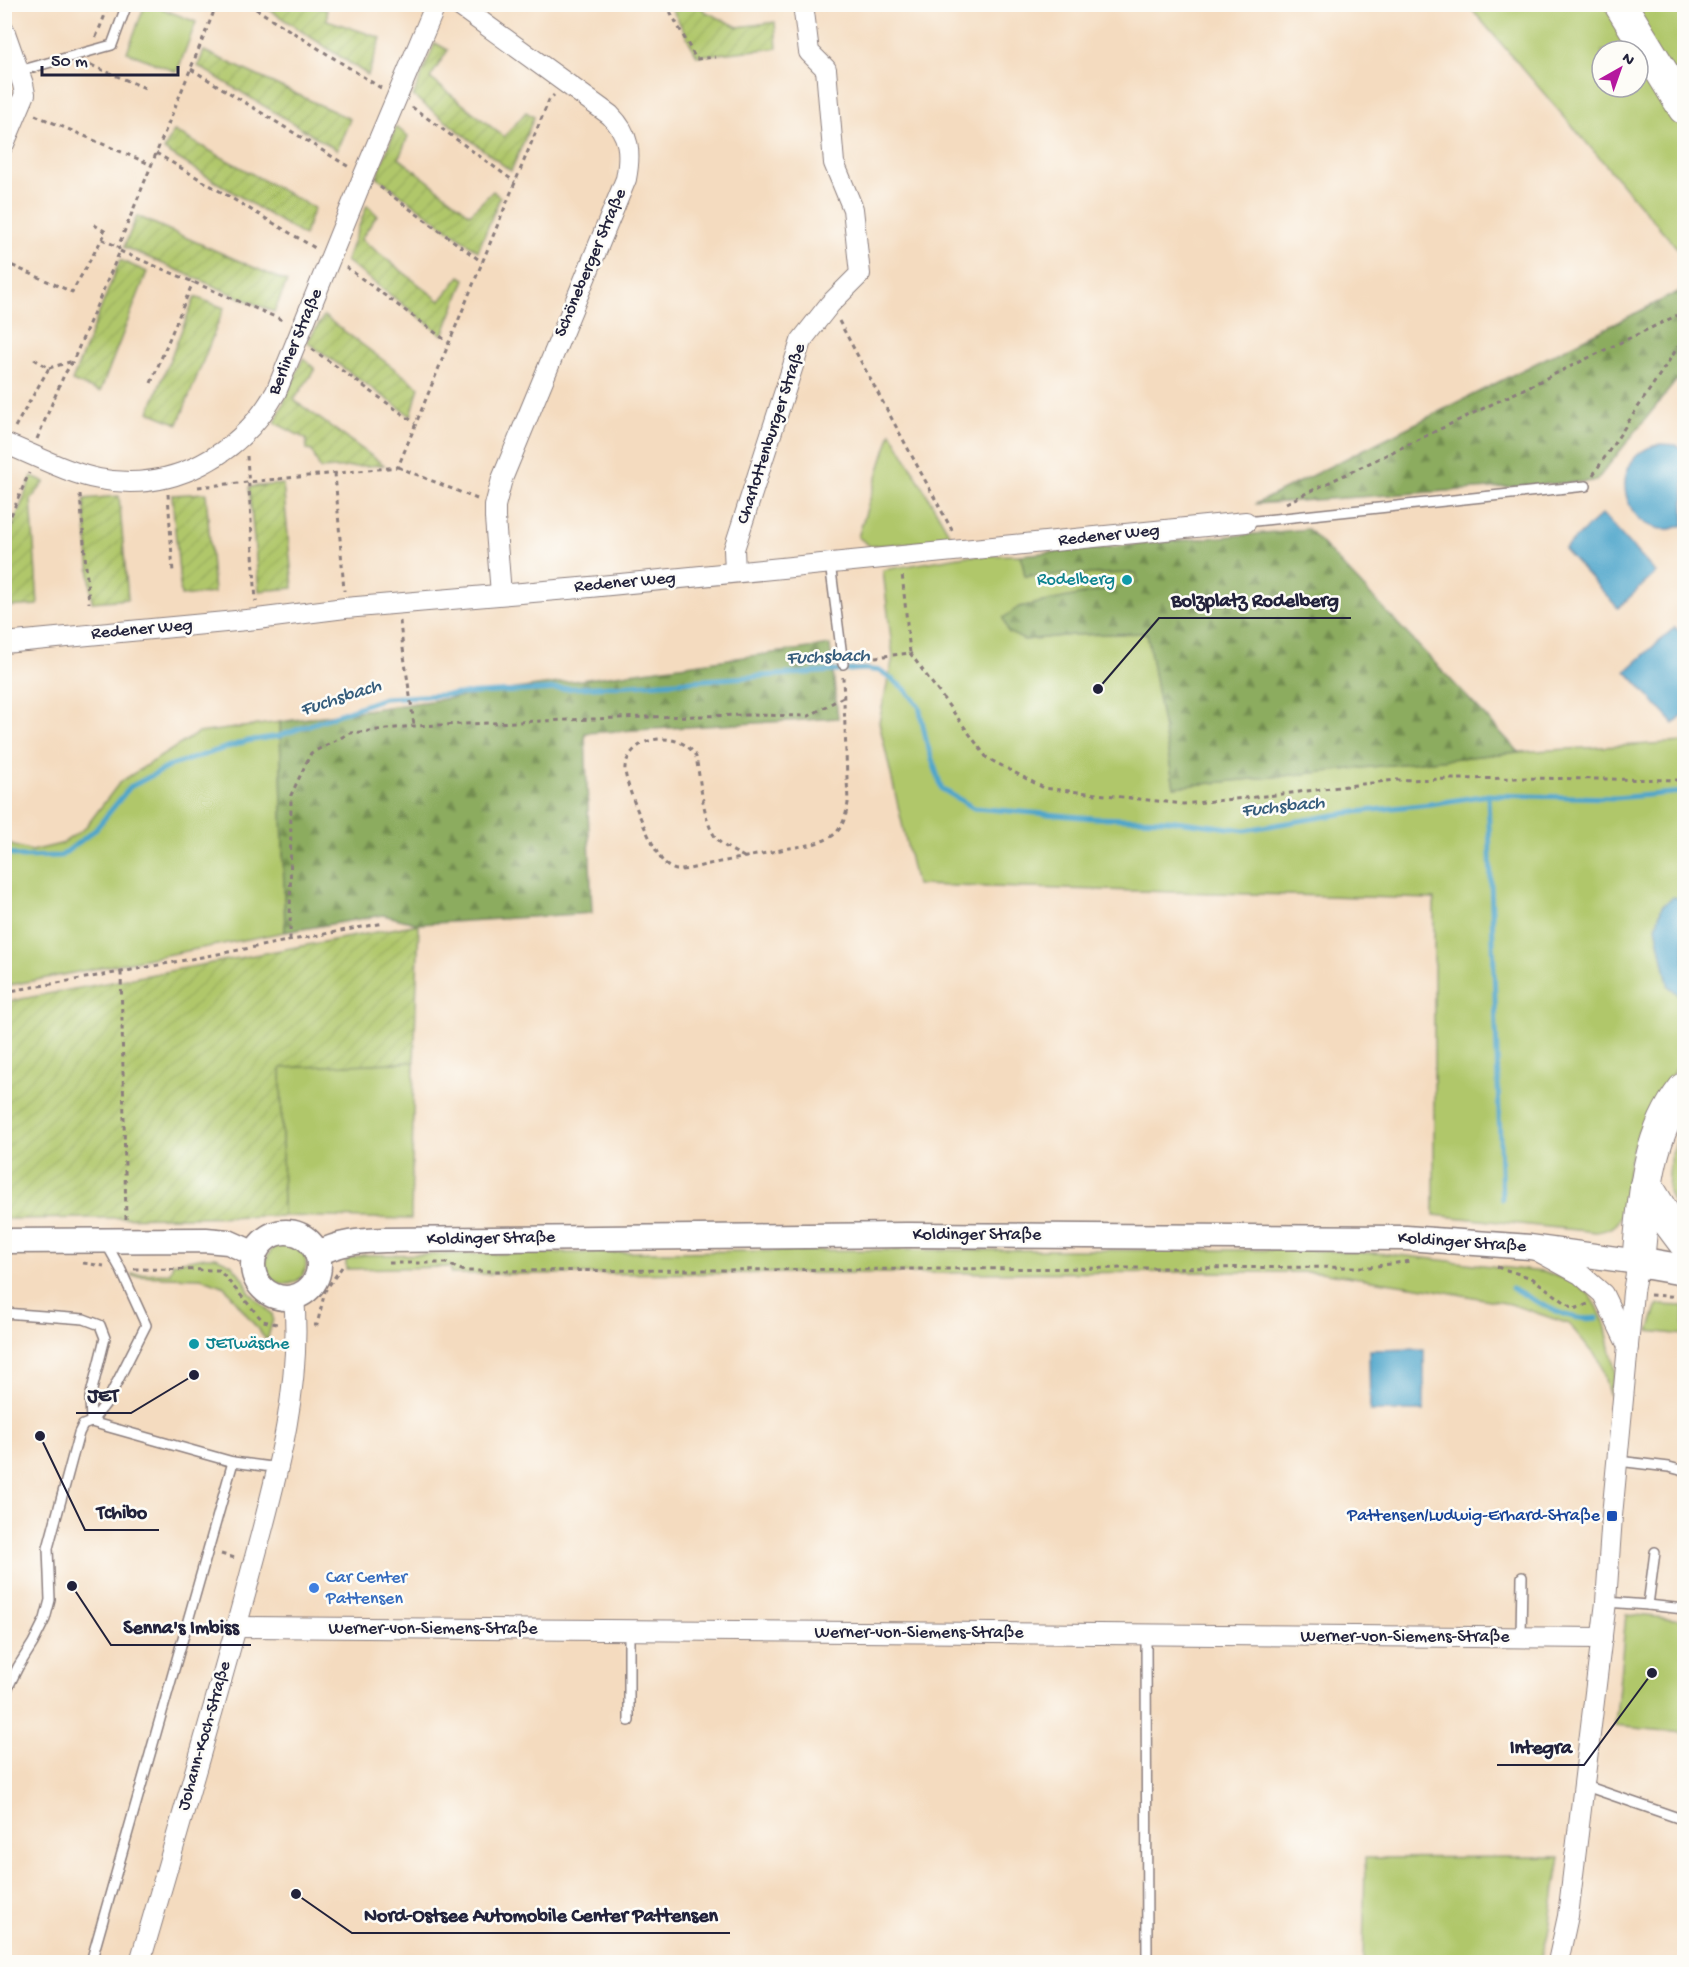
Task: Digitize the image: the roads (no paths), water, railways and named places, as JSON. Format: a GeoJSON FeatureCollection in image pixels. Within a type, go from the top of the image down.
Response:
{"type":"FeatureCollection","features":[{"type":"Feature","properties":{"kind":"highway"},"geometry":{"type":"LineString","coordinates":[[1620,4],[1684,108]]}},
{"type":"Feature","properties":{"kind":"highway"},"geometry":{"type":"LineString","coordinates":[[1638,1262],[1646,1185],[1654,1148],[1668,1114],[1684,1089]]}},
{"type":"Feature","properties":{"kind":"highway"},"geometry":{"type":"LineString","coordinates":[[1646,1185],[1684,1242]]}},
{"type":"Feature","properties":{"kind":"main road"},"geometry":{"type":"LineString","coordinates":[[1638,1262],[1680,1284]]}},
{"type":"Feature","properties":{"kind":"street","name":"Berliner Straße"},"geometry":{"type":"LineString","coordinates":[[6,443],[97,479],[123,483],[173,476],[206,463],[252,427],[276,392],[436,4]]}},
{"type":"Feature","properties":{"kind":"street","name":"Schöneberger Straße"},"geometry":{"type":"LineString","coordinates":[[457,4],[610,115],[627,140],[630,151],[626,179],[502,479],[495,506],[501,594]]}},
{"type":"Feature","properties":{"kind":"street","name":"Charlottenburger Straße"},"geometry":{"type":"LineString","coordinates":[[735,572],[734,549],[801,341],[830,304],[860,274],[853,209],[834,164],[826,69],[809,52],[803,4]]}},
{"type":"Feature","properties":{"kind":"street"},"geometry":{"type":"LineString","coordinates":[[4,30],[25,94],[4,144]]}},
{"type":"Feature","properties":{"kind":"street","name":"Redener Weg"},"geometry":{"type":"LineString","coordinates":[[4,643],[1246,522]]}},
{"type":"Feature","properties":{"kind":"street"},"geometry":{"type":"LineString","coordinates":[[286,1232],[305,1238],[317,1254],[318,1267],[315,1280],[306,1291],[294,1297],[273,1295],[261,1287],[254,1274],[255,1254],[267,1238],[286,1232]]}},
{"type":"Feature","properties":{"kind":"street","name":"Koldinger Straße"},"geometry":{"type":"LineString","coordinates":[[317,1254],[333,1245],[386,1240],[908,1235],[1406,1238],[1530,1247],[1638,1262]]}},
{"type":"Feature","properties":{"kind":"street"},"geometry":{"type":"LineString","coordinates":[[4,1241],[206,1240],[228,1242],[255,1254]]}},
{"type":"Feature","properties":{"kind":"street"},"geometry":{"type":"LineString","coordinates":[[1530,1247],[1580,1274],[1603,1294],[1628,1346]]}},
{"type":"Feature","properties":{"kind":"street"},"geometry":{"type":"LineString","coordinates":[[1558,1962],[1568,1916],[1602,1638],[1628,1346],[1638,1262]]}},
{"type":"Feature","properties":{"kind":"street","name":"Johann-Koch-Straße"},"geometry":{"type":"LineString","coordinates":[[140,1962],[279,1468],[295,1368],[294,1297]]}},
{"type":"Feature","properties":{"kind":"street","name":"Werner-von-Siemens-Straße"},"geometry":{"type":"LineString","coordinates":[[236,1627],[1602,1638]]}},
{"type":"Feature","properties":{"kind":"lane"},"geometry":{"type":"LineString","coordinates":[[18,70],[112,45],[127,4]]}},
{"type":"Feature","properties":{"kind":"lane"},"geometry":{"type":"LineString","coordinates":[[1246,522],[1586,486]]}},
{"type":"Feature","properties":{"kind":"lane"},"geometry":{"type":"LineString","coordinates":[[830,563],[842,662]]}},
{"type":"Feature","properties":{"kind":"lane"},"geometry":{"type":"LineString","coordinates":[[4,1699],[13,1677],[45,1619],[50,1600],[48,1548],[79,1433],[83,1425],[90,1422],[107,1402],[146,1325],[105,1240]]}},
{"type":"Feature","properties":{"kind":"lane"},"geometry":{"type":"LineString","coordinates":[[4,1313],[84,1319],[100,1325],[105,1338],[90,1398],[90,1422]]}},
{"type":"Feature","properties":{"kind":"lane"},"geometry":{"type":"LineString","coordinates":[[90,1422],[233,1462],[279,1468]]}},
{"type":"Feature","properties":{"kind":"lane"},"geometry":{"type":"LineString","coordinates":[[1618,1461],[1684,1471]]}},
{"type":"Feature","properties":{"kind":"lane"},"geometry":{"type":"LineString","coordinates":[[90,1962],[233,1462]]}},
{"type":"Feature","properties":{"kind":"lane"},"geometry":{"type":"LineString","coordinates":[[1648,1605],[1655,1552]]}},
{"type":"Feature","properties":{"kind":"lane"},"geometry":{"type":"LineString","coordinates":[[1521,1638],[1522,1577]]}},
{"type":"Feature","properties":{"kind":"lane"},"geometry":{"type":"LineString","coordinates":[[1606,1602],[1684,1609]]}},
{"type":"Feature","properties":{"kind":"lane"},"geometry":{"type":"LineString","coordinates":[[629,1630],[629,1720]]}},
{"type":"Feature","properties":{"kind":"lane"},"geometry":{"type":"LineString","coordinates":[[1146,1635],[1147,1962]]}},
{"type":"Feature","properties":{"kind":"lane"},"geometry":{"type":"LineString","coordinates":[[1583,1785],[1684,1820]]}},
{"type":"Feature","properties":{"kind":"water"},"geometry":{"type":"Polygon","coordinates":[[[1661,444],[1676,445],[1684,449],[1684,525],[1671,529],[1655,528],[1643,521],[1633,511],[1627,498],[1625,484],[1628,470],[1635,457],[1648,448],[1661,444]]]}},
{"type":"Feature","properties":{"kind":"water"},"geometry":{"type":"Polygon","coordinates":[[[1602,514],[1656,573],[1618,608],[1564,549],[1602,514]]]}},
{"type":"Feature","properties":{"kind":"water"},"geometry":{"type":"Polygon","coordinates":[[[1675,627],[1684,637],[1684,715],[1674,724],[1626,671],[1675,627]]]}},
{"type":"Feature","properties":{"kind":"water"},"geometry":{"type":"Polygon","coordinates":[[[1673,897],[1684,899],[1684,993],[1681,995],[1669,988],[1656,927],[1662,906],[1673,897]]]}},
{"type":"Feature","properties":{"kind":"water"},"geometry":{"type":"Polygon","coordinates":[[[1424,1349],[1424,1411],[1370,1411],[1369,1350],[1424,1349]]]}},
{"type":"Feature","properties":{"kind":"waterway","name":"Fuchsbach"},"geometry":{"type":"LineString","coordinates":[[4,852],[22,857],[61,856],[95,830],[130,787],[172,765],[247,741],[279,736],[384,698],[633,685],[864,669],[881,671],[905,689],[919,706],[927,744],[942,789],[974,808],[1093,818],[1168,820],[1245,830],[1346,813],[1488,795],[1615,798],[1684,792]]}},
{"type":"Feature","properties":{"kind":"waterway"},"geometry":{"type":"LineString","coordinates":[[1488,795],[1502,1199]]}},
{"type":"Feature","properties":{"kind":"waterway"},"geometry":{"type":"LineString","coordinates":[[1512,1288],[1564,1314],[1586,1319],[1597,1318]]}},
{"type":"Feature","properties":{"kind":"place","name":"Rodelberg"},"geometry":{"type":"Point","coordinates":[1127,580]}},
{"type":"Feature","properties":{"kind":"place","name":"Bolzplatz Rodelberg"},"geometry":{"type":"Point","coordinates":[1098,689]}},
{"type":"Feature","properties":{"kind":"place","name":"JETwäsche"},"geometry":{"type":"Point","coordinates":[194,1344]}},
{"type":"Feature","properties":{"kind":"place","name":"JET"},"geometry":{"type":"Point","coordinates":[194,1375]}},
{"type":"Feature","properties":{"kind":"place","name":"Tchibo"},"geometry":{"type":"Point","coordinates":[40,1436]}},
{"type":"Feature","properties":{"kind":"place","name":"Pattensen/Ludwig-Erhard-Straße"},"geometry":{"type":"Point","coordinates":[1612,1516]}},
{"type":"Feature","properties":{"kind":"place","name":"Senna's Imbiss"},"geometry":{"type":"Point","coordinates":[72,1586]}},
{"type":"Feature","properties":{"kind":"place","name":"Car Center Pattensen"},"geometry":{"type":"Point","coordinates":[314,1588]}},
{"type":"Feature","properties":{"kind":"place","name":"Integra"},"geometry":{"type":"Point","coordinates":[1652,1673]}},
{"type":"Feature","properties":{"kind":"place","name":"Nord-Ostsee Automobile Center Pattensen"},"geometry":{"type":"Point","coordinates":[296,1894]}}]}
